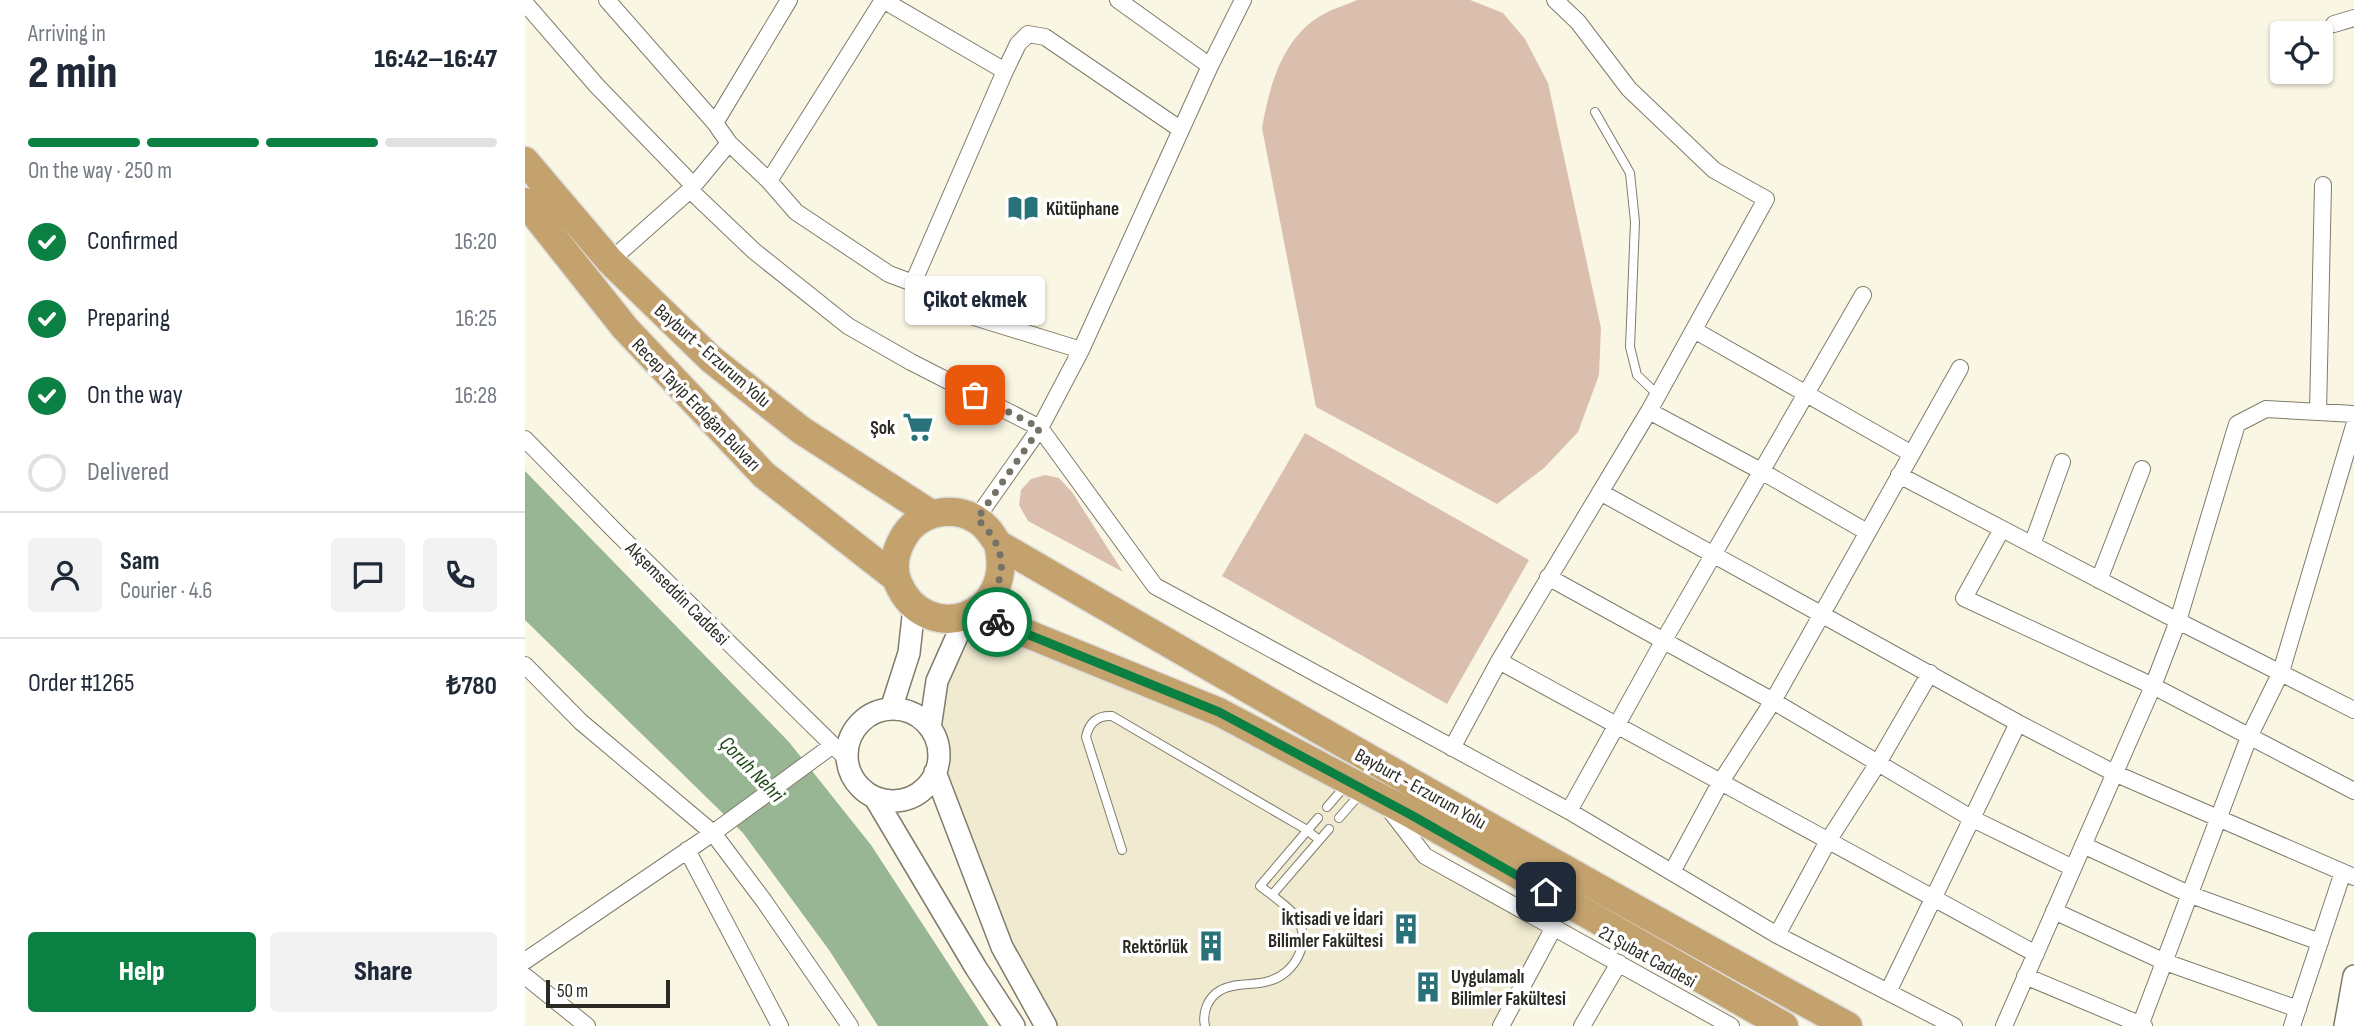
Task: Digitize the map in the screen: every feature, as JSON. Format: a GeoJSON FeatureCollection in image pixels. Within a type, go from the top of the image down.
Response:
{"type":"FeatureCollection","features":[{"type":"Feature","properties":{"kind":"highway","name":"Bayburt - Erzurum Yolu"},"geometry":{"type":"LineString","coordinates":[[525,161],[610,261],[712,359],[801,430],[931,514]]}},
{"type":"Feature","properties":{"kind":"highway","name":"Recep Tayip Erdoğan Bulvarı"},"geometry":{"type":"LineString","coordinates":[[525,202],[625,328],[764,475],[896,578]]}},
{"type":"Feature","properties":{"kind":"highway"},"geometry":{"type":"LineString","coordinates":[[914,607],[903,594],[896,578],[894,562],[901,540],[917,522],[931,514],[962,513],[977,519]]}},
{"type":"Feature","properties":{"kind":"highway","name":"Bayburt - Erzurum Yolu"},"geometry":{"type":"LineString","coordinates":[[977,519],[989,530],[998,544],[1299,720],[1657,922],[1848,1026]]}},
{"type":"Feature","properties":{"kind":"highway"},"geometry":{"type":"LineString","coordinates":[[970,614],[987,603],[996,590],[1002,560],[998,544]]}},
{"type":"Feature","properties":{"kind":"highway","name":"Bayburt - Erzurum Yolu"},"geometry":{"type":"LineString","coordinates":[[914,607],[930,616],[948,619],[970,614],[1219,712],[1365,790],[1784,1026]]}},
{"type":"Feature","properties":{"kind":"street"},"geometry":{"type":"LineString","coordinates":[[607,0],[715,123],[729,143],[769,181],[796,212],[889,274],[913,283],[971,316],[1081,350]]}},
{"type":"Feature","properties":{"kind":"street"},"geometry":{"type":"LineString","coordinates":[[715,123],[789,0]]}},
{"type":"Feature","properties":{"kind":"street"},"geometry":{"type":"LineString","coordinates":[[769,181],[883,0],[1005,71]]}},
{"type":"Feature","properties":{"kind":"street"},"geometry":{"type":"LineString","coordinates":[[1118,0],[1210,66]]}},
{"type":"Feature","properties":{"kind":"street"},"geometry":{"type":"LineString","coordinates":[[977,519],[1040,428],[1081,350],[1180,129],[1243,0]]}},
{"type":"Feature","properties":{"kind":"street"},"geometry":{"type":"LineString","coordinates":[[1451,748],[1548,577],[1649,411],[1766,199],[1714,170],[1629,89],[1578,22],[1555,0]]}},
{"type":"Feature","properties":{"kind":"street"},"geometry":{"type":"LineString","coordinates":[[525,3],[597,86],[754,251],[848,326],[911,362],[1040,428],[1155,586],[1569,811],[1777,934],[1954,1026]]}},
{"type":"Feature","properties":{"kind":"street"},"geometry":{"type":"LineString","coordinates":[[2334,24],[2354,18]]}},
{"type":"Feature","properties":{"kind":"street"},"geometry":{"type":"LineString","coordinates":[[913,283],[1005,71],[1019,44],[1028,34],[1045,37],[1180,129]]}},
{"type":"Feature","properties":{"kind":"street"},"geometry":{"type":"LineString","coordinates":[[610,261],[691,187],[729,143]]}},
{"type":"Feature","properties":{"kind":"street"},"geometry":{"type":"LineString","coordinates":[[2318,412],[2323,185]]}},
{"type":"Feature","properties":{"kind":"street"},"geometry":{"type":"LineString","coordinates":[[1569,811],[1664,640],[1863,295]]}},
{"type":"Feature","properties":{"kind":"street"},"geometry":{"type":"LineString","coordinates":[[1694,330],[1912,454]]}},
{"type":"Feature","properties":{"kind":"street"},"geometry":{"type":"LineString","coordinates":[[1672,872],[1720,783],[1773,701],[1960,368]]}},
{"type":"Feature","properties":{"kind":"street"},"geometry":{"type":"LineString","coordinates":[[2004,1026],[2153,686],[2178,621],[2237,424],[2266,409],[2354,414]]}},
{"type":"Feature","properties":{"kind":"street"},"geometry":{"type":"LineString","coordinates":[[1649,411],[1867,532]]}},
{"type":"Feature","properties":{"kind":"street"},"geometry":{"type":"LineString","coordinates":[[2025,976],[2142,1026],[2249,737],[2281,672],[2354,426]]}},
{"type":"Feature","properties":{"kind":"street","name":"Akşemseddin Caddesi"},"geometry":{"type":"LineString","coordinates":[[525,439],[839,751],[861,788],[875,798],[969,957],[1014,1026]]}},
{"type":"Feature","properties":{"kind":"street"},"geometry":{"type":"LineString","coordinates":[[2032,544],[2062,462]]}},
{"type":"Feature","properties":{"kind":"street"},"geometry":{"type":"LineString","coordinates":[[2099,580],[2142,469]]}},
{"type":"Feature","properties":{"kind":"street"},"geometry":{"type":"LineString","coordinates":[[1899,475],[2354,710]]}},
{"type":"Feature","properties":{"kind":"street"},"geometry":{"type":"LineString","coordinates":[[1600,492],[2018,723],[2114,773],[2348,875],[2320,942],[2292,1026]]}},
{"type":"Feature","properties":{"kind":"street"},"geometry":{"type":"LineString","coordinates":[[2002,529],[1963,598],[2153,686],[2354,790]]}},
{"type":"Feature","properties":{"kind":"street"},"geometry":{"type":"LineString","coordinates":[[1548,577],[1773,701],[1971,818],[2073,868]]}},
{"type":"Feature","properties":{"kind":"street"},"geometry":{"type":"LineString","coordinates":[[891,709],[909,653],[914,607]]}},
{"type":"Feature","properties":{"kind":"street"},"geometry":{"type":"LineString","coordinates":[[930,728],[937,681],[970,614]]}},
{"type":"Feature","properties":{"kind":"street"},"geometry":{"type":"LineString","coordinates":[[1499,661],[2036,954]]}},
{"type":"Feature","properties":{"kind":"street"},"geometry":{"type":"LineString","coordinates":[[525,665],[581,722],[719,829],[764,901],[850,1026]]}},
{"type":"Feature","properties":{"kind":"street"},"geometry":{"type":"LineString","coordinates":[[1777,934],[1828,841],[1878,763],[1930,673]]}},
{"type":"Feature","properties":{"kind":"street"},"geometry":{"type":"LineString","coordinates":[[525,961],[719,829],[817,758],[839,751],[859,724],[873,713],[891,709],[906,711],[920,718],[930,728],[937,742],[939,757],[935,772],[926,787],[911,797],[893,801],[875,798]]}},
{"type":"Feature","properties":{"kind":"street"},"geometry":{"type":"LineString","coordinates":[[1888,992],[2018,723]]}},
{"type":"Feature","properties":{"kind":"street"},"geometry":{"type":"LineString","coordinates":[[935,772],[1002,947],[1046,1026]]}},
{"type":"Feature","properties":{"kind":"street","name":"21 Şubat Caddesi"},"geometry":{"type":"LineString","coordinates":[[1365,790],[1425,856],[1731,1026]]}},
{"type":"Feature","properties":{"kind":"street"},"geometry":{"type":"LineString","coordinates":[[2083,845],[2191,895],[2320,942]]}},
{"type":"Feature","properties":{"kind":"street"},"geometry":{"type":"LineString","coordinates":[[687,850],[781,1026]]}},
{"type":"Feature","properties":{"kind":"street"},"geometry":{"type":"LineString","coordinates":[[2054,911],[2165,962],[2298,1009]]}},
{"type":"Feature","properties":{"kind":"street"},"geometry":{"type":"LineString","coordinates":[[1501,1026],[1553,929]]}},
{"type":"Feature","properties":{"kind":"street"},"geometry":{"type":"LineString","coordinates":[[1583,1026],[1619,963]]}},
{"type":"Feature","properties":{"kind":"street"},"geometry":{"type":"LineString","coordinates":[[525,975],[587,1026]]}},
{"type":"Feature","properties":{"kind":"street"},"geometry":{"type":"LineString","coordinates":[[2345,1026],[2354,976]]}},
{"type":"Feature","properties":{"kind":"lane"},"geometry":{"type":"LineString","coordinates":[[1595,112],[1630,173],[1635,222],[1630,347],[1637,375],[1658,394]]}},
{"type":"Feature","properties":{"kind":"lane"},"geometry":{"type":"LineString","coordinates":[[1122,850],[1086,737],[1090,724],[1107,716],[1112,716],[1307,830],[1319,840]]}},
{"type":"Feature","properties":{"kind":"lane"},"geometry":{"type":"LineString","coordinates":[[1327,807],[1365,790]]}},
{"type":"Feature","properties":{"kind":"lane"},"geometry":{"type":"LineString","coordinates":[[1339,818],[1365,790]]}},
{"type":"Feature","properties":{"kind":"lane"},"geometry":{"type":"LineString","coordinates":[[1205,1026],[1203,1012],[1221,990],[1282,977],[1296,961],[1303,938],[1297,918],[1260,886],[1318,818]]}},
{"type":"Feature","properties":{"kind":"lane"},"geometry":{"type":"LineString","coordinates":[[1272,895],[1329,829]]}},
{"type":"Feature","properties":{"kind":"shaded area"},"geometry":{"type":"Polygon","coordinates":[[[1357,0],[1470,0],[1503,13],[1525,39],[1548,83],[1601,328],[1599,375],[1578,432],[1544,468],[1497,504],[1316,407],[1262,128],[1273,82],[1294,40],[1321,15],[1357,0]]]}},
{"type":"Feature","properties":{"kind":"shaded area"},"geometry":{"type":"Polygon","coordinates":[[[1305,433],[1529,560],[1447,704],[1222,576],[1305,433]]]}},
{"type":"Feature","properties":{"kind":"shaded area"},"geometry":{"type":"Polygon","coordinates":[[[1045,475],[1059,478],[1072,492],[1123,572],[1028,521],[1019,505],[1021,490],[1031,479],[1045,475]]]}},
{"type":"Feature","properties":{"kind":"shaded area"},"geometry":{"type":"Polygon","coordinates":[[[966,616],[1364,789],[1425,856],[1553,929],[1501,1026],[1046,1026],[935,772],[939,757],[937,742],[930,728],[966,616]]]}},
{"type":"Feature","properties":{"kind":"water","name":"Çoruh Nehri"},"geometry":{"type":"Polygon","coordinates":[[[525,471],[789,742],[871,845],[989,1026],[878,1026],[829,950],[743,833],[525,620],[525,471]]]}},
{"type":"Feature","properties":{"kind":"way so far"},"geometry":{"type":"LineString","coordinates":[[975,395],[1040,428],[977,519],[989,530],[998,544],[1002,560],[996,590],[987,603],[974,612],[997,622]]}},
{"type":"Feature","properties":{"kind":"place","name":"Kütüphane"},"geometry":{"type":"Point","coordinates":[1023,208]}},
{"type":"Feature","properties":{"kind":"place","name":"Çikot ekmek"},"geometry":{"type":"Point","coordinates":[975,395]}},
{"type":"Feature","properties":{"kind":"place","name":"Şok"},"geometry":{"type":"Point","coordinates":[918,427]}},
{"type":"Feature","properties":{"kind":"place","name":"İktisadi ve İdari Bilimler Fakültesi"},"geometry":{"type":"Point","coordinates":[1406,929]}},
{"type":"Feature","properties":{"kind":"place","name":"Rektörlük"},"geometry":{"type":"Point","coordinates":[1211,946]}},
{"type":"Feature","properties":{"kind":"place","name":"Uygulamalı Bilimler Fakültesi"},"geometry":{"type":"Point","coordinates":[1428,987]}},
{"type":"Feature","properties":{"kind":"route"},"geometry":{"type":"LineString","coordinates":[[997,622],[1219,712],[1413,816],[1546,892]]}}]}
